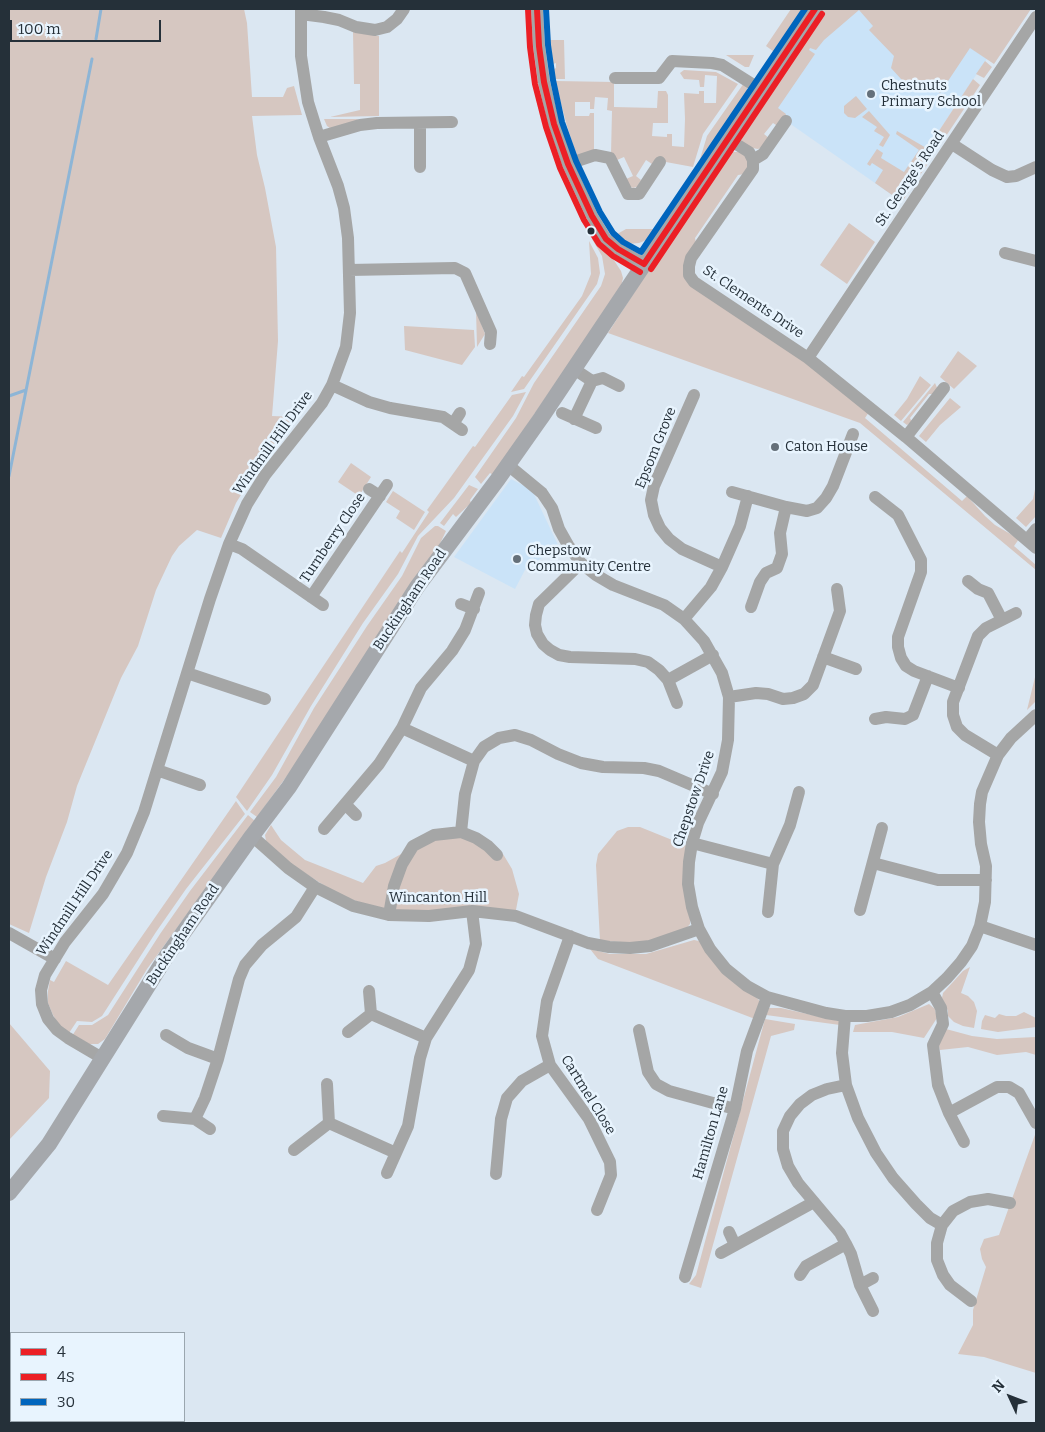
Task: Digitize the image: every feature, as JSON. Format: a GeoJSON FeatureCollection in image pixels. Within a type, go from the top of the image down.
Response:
{"type":"FeatureCollection","features":[{"type":"Feature","properties":{"kind":"main road","name":"Buckingham Road"},"geometry":{"type":"LineString","coordinates":[[9,1193],[49,1144],[166,957],[252,836],[289,788],[417,587],[508,465],[815,9]]}},
{"type":"Feature","properties":{"kind":"street"},"geometry":{"type":"LineString","coordinates":[[301,12],[339,20],[356,27],[375,30],[387,27],[397,19],[404,9]]}},
{"type":"Feature","properties":{"kind":"street"},"geometry":{"type":"LineString","coordinates":[[537,9],[539,46],[544,82],[554,124],[568,164],[592,216],[606,238],[618,249],[644,264]]}},
{"type":"Feature","properties":{"kind":"street","name":"Windmill Hill Drive"},"geometry":{"type":"LineString","coordinates":[[102,1058],[57,1030],[48,1018],[42,1004],[41,990],[45,976],[65,942],[102,894],[127,853],[144,812],[229,544],[247,504],[265,475],[322,403],[332,385],[346,347],[350,313],[348,238],[344,208],[308,102],[303,65],[301,12]]}},
{"type":"Feature","properties":{"kind":"street","name":"St. George's Road"},"geometry":{"type":"LineString","coordinates":[[808,358],[1036,17]]}},
{"type":"Feature","properties":{"kind":"street"},"geometry":{"type":"LineString","coordinates":[[615,78],[659,78],[672,61],[712,63],[722,65],[760,89]]}},
{"type":"Feature","properties":{"kind":"street","name":"St. Clements Drive"},"geometry":{"type":"LineString","coordinates":[[786,121],[763,154],[753,160],[753,169],[691,258],[688,266],[689,274],[694,282],[808,358],[906,436],[1032,544]]}},
{"type":"Feature","properties":{"kind":"street"},"geometry":{"type":"LineString","coordinates":[[319,137],[360,125],[377,123],[452,122]]}},
{"type":"Feature","properties":{"kind":"street"},"geometry":{"type":"LineString","coordinates":[[420,123],[420,167]]}},
{"type":"Feature","properties":{"kind":"street"},"geometry":{"type":"LineString","coordinates":[[728,140],[749,152],[753,160]]}},
{"type":"Feature","properties":{"kind":"street"},"geometry":{"type":"LineString","coordinates":[[952,144],[999,174],[1007,177],[1031,173]]}},
{"type":"Feature","properties":{"kind":"street"},"geometry":{"type":"LineString","coordinates":[[568,164],[595,155],[610,158],[628,194],[639,194],[660,162]]}},
{"type":"Feature","properties":{"kind":"street"},"geometry":{"type":"LineString","coordinates":[[1005,253],[1036,261]]}},
{"type":"Feature","properties":{"kind":"street"},"geometry":{"type":"LineString","coordinates":[[349,270],[455,268],[460,270],[465,273],[491,332],[490,344]]}},
{"type":"Feature","properties":{"kind":"street"},"geometry":{"type":"LineString","coordinates":[[574,369],[592,381],[603,378],[619,386]]}},
{"type":"Feature","properties":{"kind":"street"},"geometry":{"type":"LineString","coordinates":[[574,419],[592,381]]}},
{"type":"Feature","properties":{"kind":"street"},"geometry":{"type":"LineString","coordinates":[[332,385],[369,402],[398,410],[443,417],[458,422]]}},
{"type":"Feature","properties":{"kind":"street"},"geometry":{"type":"LineString","coordinates":[[906,436],[944,388]]}},
{"type":"Feature","properties":{"kind":"street","name":"Epsom Grove"},"geometry":{"type":"LineString","coordinates":[[694,395],[654,486],[651,500],[654,515],[660,528],[669,539],[682,549],[722,567]]}},
{"type":"Feature","properties":{"kind":"street"},"geometry":{"type":"LineString","coordinates":[[562,413],[596,428]]}},
{"type":"Feature","properties":{"kind":"street"},"geometry":{"type":"LineString","coordinates":[[732,492],[807,511],[817,508],[833,486],[853,434]]}},
{"type":"Feature","properties":{"kind":"street","name":"Chepstow Drive"},"geometry":{"type":"LineString","coordinates":[[508,465],[542,493],[552,508],[559,529],[581,563],[612,585],[664,605],[684,620],[704,642],[722,673],[729,697],[728,740],[722,772],[698,823],[692,843],[688,884],[692,907],[699,929],[710,949],[726,969],[747,986],[767,997],[826,1013],[845,1016],[868,1016],[891,1012],[910,1005],[932,992],[948,978],[972,946],[980,926],[985,902],[986,866],[980,844],[980,804],[987,779],[998,754],[1011,738],[1036,715]]}},
{"type":"Feature","properties":{"kind":"street","name":"Turnberry Close"},"geometry":{"type":"LineString","coordinates":[[311,596],[379,490]]}},
{"type":"Feature","properties":{"kind":"street"},"geometry":{"type":"LineString","coordinates":[[684,620],[711,587],[722,567],[740,526],[748,496]]}},
{"type":"Feature","properties":{"kind":"street"},"geometry":{"type":"LineString","coordinates":[[876,497],[898,515],[920,560],[921,572],[898,637],[901,658],[906,666],[959,688]]}},
{"type":"Feature","properties":{"kind":"street"},"geometry":{"type":"LineString","coordinates":[[751,608],[760,582],[766,573],[778,568],[782,554],[780,532],[786,507]]}},
{"type":"Feature","properties":{"kind":"street"},"geometry":{"type":"LineString","coordinates":[[1032,544],[1036,528]]}},
{"type":"Feature","properties":{"kind":"street","name":"Turnberry Close"},"geometry":{"type":"LineString","coordinates":[[229,544],[242,549],[323,604]]}},
{"type":"Feature","properties":{"kind":"street"},"geometry":{"type":"LineString","coordinates":[[581,563],[539,604],[535,625],[537,634],[543,644],[560,655],[570,657],[635,659],[648,662],[668,680],[677,703]]}},
{"type":"Feature","properties":{"kind":"street"},"geometry":{"type":"LineString","coordinates":[[968,581],[978,589],[988,593],[1002,620]]}},
{"type":"Feature","properties":{"kind":"street"},"geometry":{"type":"LineString","coordinates":[[729,697],[756,693],[768,694],[783,699],[804,694],[813,684],[840,611],[836,589]]}},
{"type":"Feature","properties":{"kind":"street"},"geometry":{"type":"LineString","coordinates":[[324,830],[379,764],[402,728],[421,688],[452,651],[465,630],[479,593]]}},
{"type":"Feature","properties":{"kind":"street"},"geometry":{"type":"LineString","coordinates":[[461,604],[474,609]]}},
{"type":"Feature","properties":{"kind":"street"},"geometry":{"type":"LineString","coordinates":[[998,754],[965,735],[957,727],[952,715],[953,702],[978,636],[986,628],[1016,613]]}},
{"type":"Feature","properties":{"kind":"street"},"geometry":{"type":"LineString","coordinates":[[668,680],[713,655]]}},
{"type":"Feature","properties":{"kind":"street"},"geometry":{"type":"LineString","coordinates":[[823,657],[856,669]]}},
{"type":"Feature","properties":{"kind":"street"},"geometry":{"type":"LineString","coordinates":[[187,673],[265,699]]}},
{"type":"Feature","properties":{"kind":"street"},"geometry":{"type":"LineString","coordinates":[[875,719],[886,717],[905,720],[914,715],[928,676]]}},
{"type":"Feature","properties":{"kind":"street"},"geometry":{"type":"LineString","coordinates":[[402,728],[474,760]]}},
{"type":"Feature","properties":{"kind":"street"},"geometry":{"type":"LineString","coordinates":[[461,832],[465,794],[474,760],[484,747],[499,738],[515,736],[531,740],[581,763],[603,767],[644,768],[659,771],[713,794]]}},
{"type":"Feature","properties":{"kind":"street"},"geometry":{"type":"LineString","coordinates":[[157,770],[200,785]]}},
{"type":"Feature","properties":{"kind":"street"},"geometry":{"type":"LineString","coordinates":[[768,912],[773,864],[790,825],[799,792]]}},
{"type":"Feature","properties":{"kind":"street"},"geometry":{"type":"LineString","coordinates":[[345,804],[356,815]]}},
{"type":"Feature","properties":{"kind":"street"},"geometry":{"type":"LineString","coordinates":[[860,910],[882,828]]}},
{"type":"Feature","properties":{"kind":"street"},"geometry":{"type":"LineString","coordinates":[[389,915],[394,886],[402,864],[413,846],[434,835],[461,832],[476,838],[497,855]]}},
{"type":"Feature","properties":{"kind":"street","name":"Wincanton Hill"},"geometry":{"type":"LineString","coordinates":[[252,836],[288,868],[315,888],[353,906],[389,915],[429,916],[472,910],[516,916],[588,943],[630,948],[650,946],[699,929]]}},
{"type":"Feature","properties":{"kind":"street"},"geometry":{"type":"LineString","coordinates":[[692,843],[773,864]]}},
{"type":"Feature","properties":{"kind":"street"},"geometry":{"type":"LineString","coordinates":[[873,863],[938,880],[986,880]]}},
{"type":"Feature","properties":{"kind":"street"},"geometry":{"type":"LineString","coordinates":[[195,1119],[205,1098],[218,1059],[239,978],[245,965],[262,945],[296,917],[315,888]]}},
{"type":"Feature","properties":{"kind":"street"},"geometry":{"type":"LineString","coordinates":[[387,1172],[408,1126],[420,1058],[426,1038],[469,970],[476,944],[472,910]]}},
{"type":"Feature","properties":{"kind":"street"},"geometry":{"type":"LineString","coordinates":[[980,926],[1036,945]]}},
{"type":"Feature","properties":{"kind":"street"},"geometry":{"type":"LineString","coordinates":[[9,933],[54,959]]}},
{"type":"Feature","properties":{"kind":"street","name":"Cartmel Close"},"geometry":{"type":"LineString","coordinates":[[570,936],[547,1001],[542,1036],[550,1065],[589,1119],[610,1162],[611,1175],[597,1210]]}},
{"type":"Feature","properties":{"kind":"street"},"geometry":{"type":"LineString","coordinates":[[369,991],[371,1014]]}},
{"type":"Feature","properties":{"kind":"street"},"geometry":{"type":"LineString","coordinates":[[932,992],[941,1008],[943,1024],[933,1045],[938,1084],[949,1113],[964,1142]]}},
{"type":"Feature","properties":{"kind":"street","name":"Hamilton Lane"},"geometry":{"type":"LineString","coordinates":[[686,1277],[735,1109],[748,1051],[767,997]]}},
{"type":"Feature","properties":{"kind":"street"},"geometry":{"type":"LineString","coordinates":[[371,1014],[426,1038]]}},
{"type":"Feature","properties":{"kind":"street"},"geometry":{"type":"LineString","coordinates":[[348,1032],[371,1014]]}},
{"type":"Feature","properties":{"kind":"street"},"geometry":{"type":"LineString","coordinates":[[845,1016],[842,1053],[846,1085],[858,1118],[876,1153],[893,1178],[930,1218],[942,1225]]}},
{"type":"Feature","properties":{"kind":"street"},"geometry":{"type":"LineString","coordinates":[[639,1030],[648,1072],[656,1084],[735,1109]]}},
{"type":"Feature","properties":{"kind":"street"},"geometry":{"type":"LineString","coordinates":[[166,1035],[188,1048],[218,1059]]}},
{"type":"Feature","properties":{"kind":"street"},"geometry":{"type":"LineString","coordinates":[[496,1174],[501,1119],[507,1098],[522,1081],[550,1065]]}},
{"type":"Feature","properties":{"kind":"street"},"geometry":{"type":"LineString","coordinates":[[327,1084],[330,1123]]}},
{"type":"Feature","properties":{"kind":"street"},"geometry":{"type":"LineString","coordinates":[[846,1085],[827,1089],[812,1095],[800,1104],[790,1116],[783,1131],[783,1149],[788,1166],[798,1184],[840,1233],[851,1254],[860,1285],[873,1311]]}},
{"type":"Feature","properties":{"kind":"street"},"geometry":{"type":"LineString","coordinates":[[949,1113],[997,1087],[1009,1087],[1019,1093],[1036,1124]]}},
{"type":"Feature","properties":{"kind":"street"},"geometry":{"type":"LineString","coordinates":[[163,1116],[195,1119],[210,1130]]}},
{"type":"Feature","properties":{"kind":"street"},"geometry":{"type":"LineString","coordinates":[[330,1123],[396,1153]]}},
{"type":"Feature","properties":{"kind":"street"},"geometry":{"type":"LineString","coordinates":[[294,1150],[330,1123]]}},
{"type":"Feature","properties":{"kind":"street"},"geometry":{"type":"LineString","coordinates":[[971,1301],[938,1278],[937,1243],[942,1225],[953,1211],[988,1193],[1010,1203]]}},
{"type":"Feature","properties":{"kind":"street"},"geometry":{"type":"LineString","coordinates":[[721,1253],[814,1202]]}},
{"type":"Feature","properties":{"kind":"street"},"geometry":{"type":"LineString","coordinates":[[729,1232],[736,1245]]}},
{"type":"Feature","properties":{"kind":"street"},"geometry":{"type":"LineString","coordinates":[[800,1275],[806,1266],[846,1244]]}},
{"type":"Feature","properties":{"kind":"street"},"geometry":{"type":"LineString","coordinates":[[860,1285],[873,1278]]}},
{"type":"Feature","properties":{"kind":"shaded area"},"geometry":{"type":"Polygon","coordinates":[[[9,9],[244,9],[247,23],[252,97],[283,97],[287,88],[294,86],[302,115],[252,116],[257,155],[276,247],[278,341],[272,416],[297,417],[267,454],[250,480],[236,503],[221,538],[197,530],[179,546],[172,556],[156,590],[138,646],[121,678],[77,786],[67,822],[46,877],[29,933],[9,924],[9,9]]]}},
{"type":"Feature","properties":{"kind":"shaded area"},"geometry":{"type":"Polygon","coordinates":[[[791,9],[807,9],[777,54],[766,46],[791,9]]]}},
{"type":"Feature","properties":{"kind":"shaded area"},"geometry":{"type":"Polygon","coordinates":[[[820,9],[1031,9],[994,64],[970,48],[940,93],[922,81],[911,90],[891,68],[894,56],[869,30],[873,26],[859,10],[824,40],[816,50],[810,48],[809,50],[815,54],[778,108],[786,114],[784,120],[779,127],[773,123],[764,134],[770,139],[765,146],[758,149],[752,148],[742,142],[740,135],[820,9]]]}},
{"type":"Feature","properties":{"kind":"shaded area","name":"Chestnuts Primary School"},"geometry":{"type":"Polygon","coordinates":[[[836,9],[1020,9],[895,197],[769,109],[836,9]]]}},
{"type":"Feature","properties":{"kind":"shaded area"},"geometry":{"type":"Polygon","coordinates":[[[353,32],[379,36],[379,116],[330,117],[360,110],[360,84],[354,84],[353,32]]]}},
{"type":"Feature","properties":{"kind":"shaded area"},"geometry":{"type":"Polygon","coordinates":[[[550,40],[564,40],[565,79],[555,79],[554,69],[556,68],[556,63],[553,64],[550,40]]]}},
{"type":"Feature","properties":{"kind":"shaded area"},"geometry":{"type":"Polygon","coordinates":[[[726,55],[754,55],[749,67],[745,67],[726,55]]]}},
{"type":"Feature","properties":{"kind":"shaded area"},"geometry":{"type":"Polygon","coordinates":[[[985,61],[992,67],[984,78],[976,74],[985,61]]]}},
{"type":"Feature","properties":{"kind":"shaded area"},"geometry":{"type":"Polygon","coordinates":[[[684,70],[716,72],[738,84],[703,134],[693,167],[655,160],[652,164],[646,160],[636,176],[641,180],[637,187],[629,186],[626,179],[633,176],[624,157],[617,160],[611,154],[612,111],[607,110],[608,98],[595,97],[594,109],[590,109],[590,102],[575,102],[575,116],[589,116],[590,113],[594,113],[594,151],[577,157],[555,81],[614,82],[614,107],[657,108],[658,91],[666,91],[668,95],[668,123],[653,123],[652,136],[667,137],[667,134],[672,134],[672,146],[684,147],[684,93],[699,94],[699,91],[704,91],[704,103],[716,103],[717,76],[705,75],[704,87],[700,87],[699,80],[684,79],[680,73],[684,70]]]}},
{"type":"Feature","properties":{"kind":"shaded area"},"geometry":{"type":"Polygon","coordinates":[[[973,79],[980,85],[938,148],[931,143],[973,79]]]}},
{"type":"Feature","properties":{"kind":"shaded area"},"geometry":{"type":"Polygon","coordinates":[[[744,83],[747,87],[747,98],[659,230],[649,239],[639,243],[628,244],[619,242],[612,237],[626,229],[654,229],[659,226],[697,169],[707,136],[744,83]]]}},
{"type":"Feature","properties":{"kind":"shaded area"},"geometry":{"type":"Polygon","coordinates":[[[856,96],[867,109],[855,118],[848,117],[844,113],[844,106],[856,96]]]}},
{"type":"Feature","properties":{"kind":"shaded area"},"geometry":{"type":"Polygon","coordinates":[[[869,111],[890,135],[883,147],[879,145],[884,137],[874,131],[877,127],[862,117],[869,111]]]}},
{"type":"Feature","properties":{"kind":"shaded area"},"geometry":{"type":"Polygon","coordinates":[[[324,119],[357,119],[361,121],[330,128],[324,119]]]}},
{"type":"Feature","properties":{"kind":"shaded area"},"geometry":{"type":"Polygon","coordinates":[[[897,131],[935,153],[902,202],[875,183],[883,170],[872,163],[870,166],[867,164],[877,149],[883,153],[881,158],[904,172],[919,150],[896,134],[897,131]]]}},
{"type":"Feature","properties":{"kind":"shaded area"},"geometry":{"type":"Polygon","coordinates":[[[731,152],[739,152],[746,156],[748,165],[745,174],[738,175],[695,238],[696,243],[684,272],[791,350],[869,412],[865,418],[962,501],[967,496],[995,525],[1019,539],[1014,546],[1036,565],[1036,570],[860,423],[608,333],[721,158],[731,152]]]}},
{"type":"Feature","properties":{"kind":"shaded area"},"geometry":{"type":"Polygon","coordinates":[[[849,223],[875,242],[847,284],[820,265],[849,223]]]}},
{"type":"Feature","properties":{"kind":"shaded area"},"geometry":{"type":"Polygon","coordinates":[[[598,236],[621,271],[623,278],[621,287],[493,475],[490,473],[481,484],[475,477],[516,418],[534,383],[601,286],[605,274],[602,256],[592,239],[598,236]]]}},
{"type":"Feature","properties":{"kind":"shaded area"},"geometry":{"type":"Polygon","coordinates":[[[589,241],[598,258],[600,273],[597,284],[524,389],[511,392],[522,376],[524,377],[582,296],[591,274],[589,241]]]}},
{"type":"Feature","properties":{"kind":"shaded area"},"geometry":{"type":"Polygon","coordinates":[[[476,310],[485,334],[477,347],[476,310]]]}},
{"type":"Feature","properties":{"kind":"shaded area"},"geometry":{"type":"Polygon","coordinates":[[[404,326],[474,330],[475,347],[462,365],[405,350],[404,326]]]}},
{"type":"Feature","properties":{"kind":"shaded area"},"geometry":{"type":"Polygon","coordinates":[[[958,351],[977,366],[954,389],[940,377],[958,351]]]}},
{"type":"Feature","properties":{"kind":"shaded area"},"geometry":{"type":"Polygon","coordinates":[[[920,376],[931,385],[901,421],[894,415],[907,399],[920,376]]]}},
{"type":"Feature","properties":{"kind":"shaded area"},"geometry":{"type":"Polygon","coordinates":[[[935,383],[938,390],[934,394],[929,394],[910,418],[912,422],[907,425],[903,422],[935,383]]]}},
{"type":"Feature","properties":{"kind":"shaded area"},"geometry":{"type":"Polygon","coordinates":[[[526,392],[513,416],[454,498],[418,536],[398,574],[363,623],[311,706],[272,775],[247,811],[236,797],[400,551],[402,553],[429,512],[427,510],[512,395],[526,392]]]}},
{"type":"Feature","properties":{"kind":"shaded area"},"geometry":{"type":"Polygon","coordinates":[[[950,398],[961,407],[940,425],[926,442],[919,436],[950,398]]]}},
{"type":"Feature","properties":{"kind":"shaded area"},"geometry":{"type":"Polygon","coordinates":[[[351,463],[371,477],[359,496],[338,482],[351,463]]]}},
{"type":"Feature","properties":{"kind":"shaded area"},"geometry":{"type":"Polygon","coordinates":[[[511,479],[532,490],[559,547],[526,568],[515,589],[454,557],[511,479]]]}},
{"type":"Feature","properties":{"kind":"shaded area"},"geometry":{"type":"Polygon","coordinates":[[[1036,484],[1036,516],[1026,527],[1016,518],[1033,499],[1036,484]]]}},
{"type":"Feature","properties":{"kind":"shaded area"},"geometry":{"type":"Polygon","coordinates":[[[469,485],[478,489],[470,500],[471,503],[456,517],[453,514],[444,526],[440,523],[469,485]]]}},
{"type":"Feature","properties":{"kind":"shaded area"},"geometry":{"type":"Polygon","coordinates":[[[393,491],[425,512],[414,530],[396,518],[400,511],[386,502],[393,491]]]}},
{"type":"Feature","properties":{"kind":"shaded area"},"geometry":{"type":"Polygon","coordinates":[[[435,526],[446,531],[437,550],[324,725],[257,817],[250,812],[276,777],[314,708],[402,576],[421,538],[435,526]]]}},
{"type":"Feature","properties":{"kind":"shaded area"},"geometry":{"type":"Polygon","coordinates":[[[1036,673],[1036,701],[1027,710],[1036,673]]]}},
{"type":"Feature","properties":{"kind":"shaded area"},"geometry":{"type":"Polygon","coordinates":[[[236,801],[245,814],[186,889],[102,1016],[92,1022],[77,1021],[69,1033],[60,1027],[48,1003],[50,980],[54,982],[66,961],[108,985],[236,801]]]}},
{"type":"Feature","properties":{"kind":"shaded area"},"geometry":{"type":"Polygon","coordinates":[[[248,815],[255,821],[147,969],[105,1039],[98,1044],[89,1044],[72,1036],[79,1025],[92,1025],[108,1015],[190,891],[248,815]]]}},
{"type":"Feature","properties":{"kind":"shaded area"},"geometry":{"type":"Polygon","coordinates":[[[271,825],[281,840],[305,860],[363,883],[376,866],[403,853],[385,908],[380,909],[341,896],[295,867],[266,841],[265,835],[271,825]]]}},
{"type":"Feature","properties":{"kind":"shaded area"},"geometry":{"type":"Polygon","coordinates":[[[628,827],[640,827],[687,846],[690,924],[685,930],[642,943],[600,941],[596,865],[598,854],[617,831],[628,827]]]}},
{"type":"Feature","properties":{"kind":"shaded area"},"geometry":{"type":"Polygon","coordinates":[[[461,832],[503,854],[512,869],[519,894],[515,915],[389,915],[413,846],[461,832]]]}},
{"type":"Feature","properties":{"kind":"shaded area"},"geometry":{"type":"Polygon","coordinates":[[[694,940],[699,941],[759,1000],[760,1004],[755,1019],[598,959],[590,949],[610,954],[646,954],[694,940]]]}},
{"type":"Feature","properties":{"kind":"shaded area"},"geometry":{"type":"Polygon","coordinates":[[[970,967],[961,993],[968,996],[974,1002],[977,1011],[974,1028],[954,1022],[948,1016],[948,1011],[942,998],[943,993],[963,971],[970,967]]]}},
{"type":"Feature","properties":{"kind":"shaded area"},"geometry":{"type":"Polygon","coordinates":[[[929,1004],[935,1009],[937,1018],[924,1038],[892,1032],[853,1032],[855,1025],[898,1017],[929,1004]]]}},
{"type":"Feature","properties":{"kind":"shaded area"},"geometry":{"type":"Polygon","coordinates":[[[769,1008],[781,1008],[839,1021],[840,1025],[766,1015],[769,1008]]]}},
{"type":"Feature","properties":{"kind":"shaded area"},"geometry":{"type":"Polygon","coordinates":[[[1024,1012],[1036,1018],[1036,1027],[998,1032],[981,1029],[985,1015],[995,1018],[999,1014],[1016,1016],[1024,1012]]]}},
{"type":"Feature","properties":{"kind":"shaded area"},"geometry":{"type":"Polygon","coordinates":[[[765,1019],[795,1024],[794,1030],[771,1036],[701,1288],[689,1284],[696,1275],[765,1019]]]}},
{"type":"Feature","properties":{"kind":"shaded area"},"geometry":{"type":"Polygon","coordinates":[[[9,1023],[50,1071],[49,1098],[9,1140],[9,1023]]]}},
{"type":"Feature","properties":{"kind":"shaded area"},"geometry":{"type":"Polygon","coordinates":[[[946,1029],[972,1036],[997,1039],[1036,1037],[1036,1055],[1026,1052],[997,1055],[968,1047],[940,1050],[938,1042],[946,1029]]]}},
{"type":"Feature","properties":{"kind":"shaded area"},"geometry":{"type":"Polygon","coordinates":[[[1036,1132],[1036,1373],[984,1357],[958,1354],[973,1325],[973,1310],[986,1267],[980,1249],[984,1239],[999,1235],[1036,1132]]]}},
{"type":"Feature","properties":{"kind":"waterway"},"geometry":{"type":"LineString","coordinates":[[96,39],[101,9]]}},
{"type":"Feature","properties":{"kind":"waterway"},"geometry":{"type":"LineString","coordinates":[[9,476],[92,59]]}},
{"type":"Feature","properties":{"kind":"waterway"},"geometry":{"type":"LineString","coordinates":[[9,396],[26,390]]}},
{"type":"Feature","properties":{"kind":"transit line","name":"4S"},"geometry":{"type":"LineString","coordinates":[[528,9],[530,47],[535,84],[546,127],[560,168],[584,220],[599,244],[613,256],[640,272]]}},
{"type":"Feature","properties":{"kind":"transit line","name":"4"},"geometry":{"type":"LineString","coordinates":[[537,9],[539,46],[544,82],[554,124],[568,164],[592,216],[606,239],[618,249],[644,264]]}},
{"type":"Feature","properties":{"kind":"transit line","name":"30"},"geometry":{"type":"LineString","coordinates":[[546,9],[548,45],[553,80],[562,122],[576,161],[600,212],[613,233],[623,242],[641,252],[805,9]]}},
{"type":"Feature","properties":{"kind":"transit line","name":"4"},"geometry":{"type":"LineString","coordinates":[[644,264],[815,9]]}},
{"type":"Feature","properties":{"kind":"transit line","name":"4S"},"geometry":{"type":"LineString","coordinates":[[651,269],[822,14]]}},
{"type":"Feature","properties":{"kind":"place","name":"Chestnuts Primary School"},"geometry":{"type":"Point","coordinates":[871,94]}},
{"type":"Feature","properties":{"kind":"place","name":"Caton House"},"geometry":{"type":"Point","coordinates":[775,447]}},
{"type":"Feature","properties":{"kind":"place","name":"Chepstow Community Centre"},"geometry":{"type":"Point","coordinates":[517,559]}}]}
